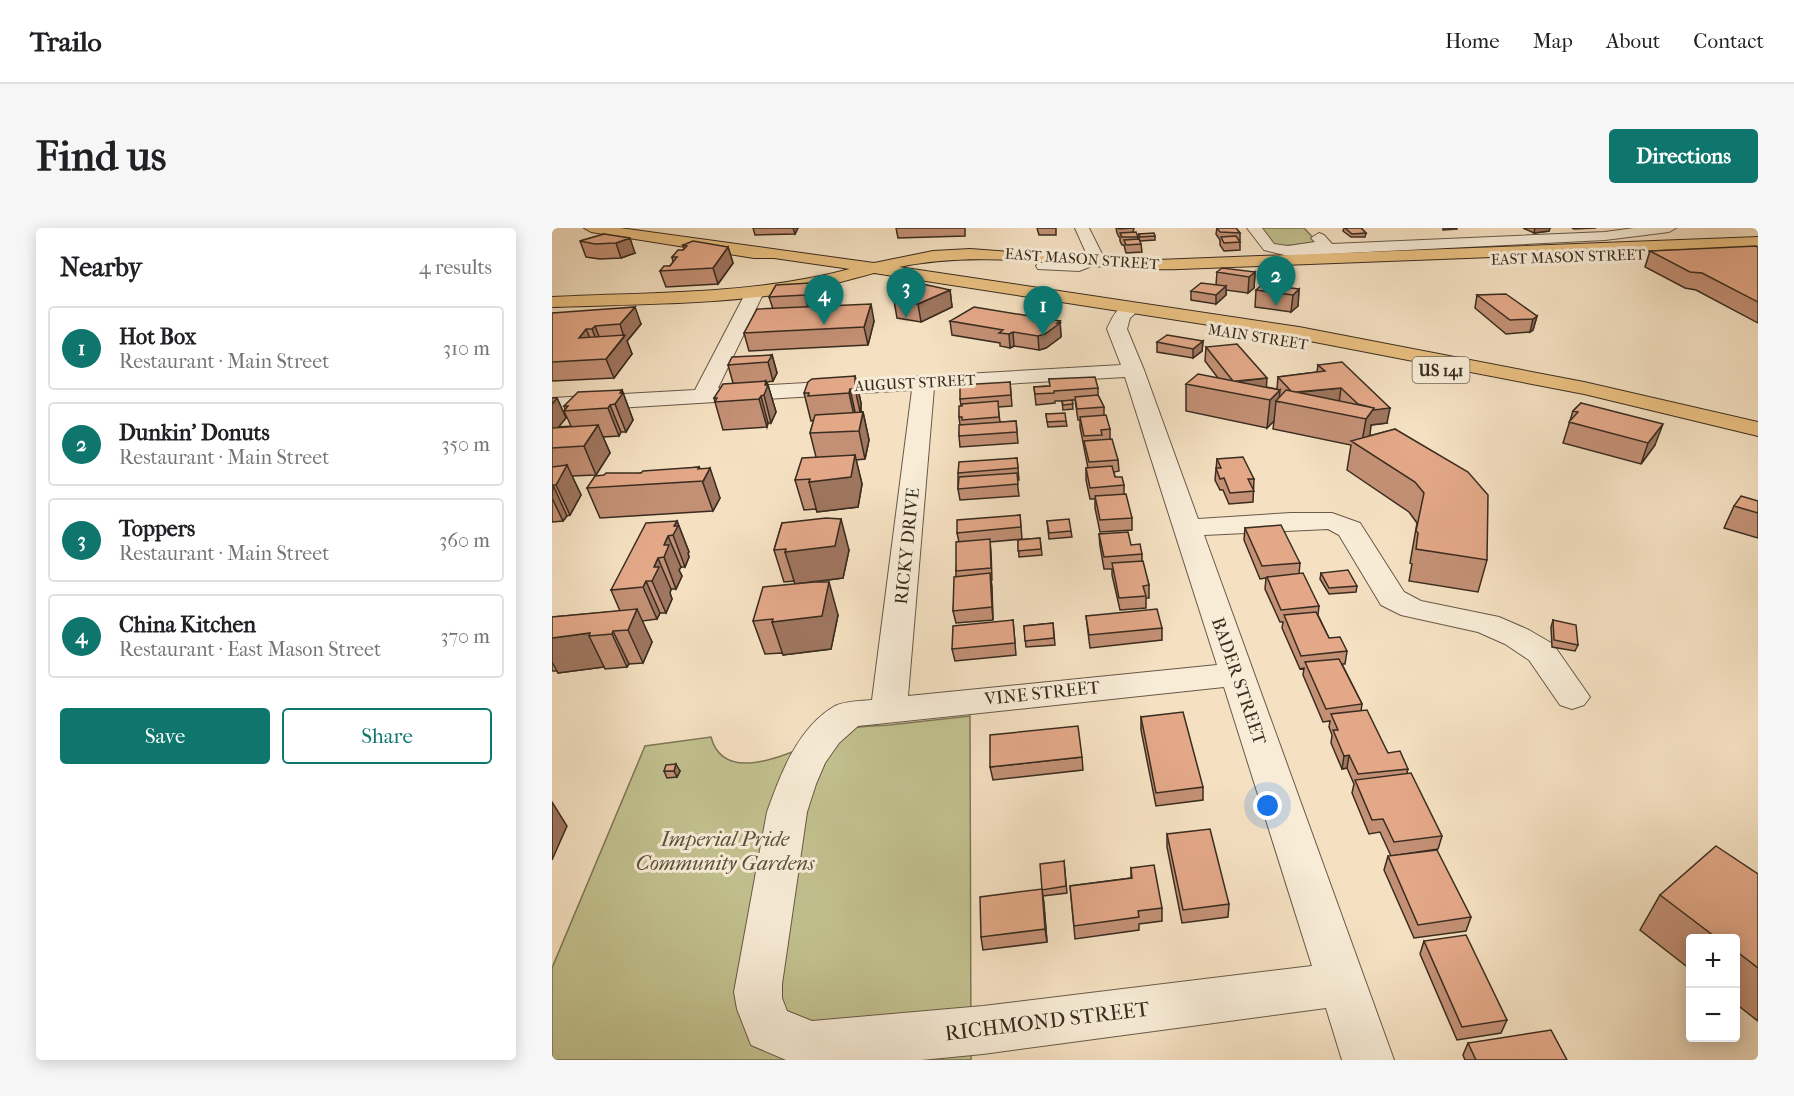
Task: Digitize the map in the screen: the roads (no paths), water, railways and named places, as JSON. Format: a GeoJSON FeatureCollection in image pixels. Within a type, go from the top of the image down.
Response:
{"type":"FeatureCollection","features":[{"type":"Feature","properties":{"kind":"main road","name":"MAIN STREET"},"geometry":{"type":"LineString","coordinates":[[591,228],[754,253],[774,253],[873,273],[1127,312],[1299,333],[1584,388],[1758,429]]}},
{"type":"Feature","properties":{"kind":"main road","name":"EAST MASON STREET"},"geometry":{"type":"LineString","coordinates":[[1153,265],[1758,242]]}},
{"type":"Feature","properties":{"kind":"main road","name":"EAST MASON STREET"},"geometry":{"type":"LineString","coordinates":[[552,302],[814,290],[916,258],[950,254],[988,253],[1128,272],[1212,271],[1758,249]]}},
{"type":"Feature","properties":{"kind":"main road","name":"MAIN STREET"},"geometry":{"type":"LineString","coordinates":[[754,253],[765,259],[853,273],[873,273]]}},
{"type":"Feature","properties":{"kind":"main road","name":"EAST MASON STREET"},"geometry":{"type":"LineString","coordinates":[[873,273],[976,260],[1043,262]]}},
{"type":"Feature","properties":{"kind":"main road","name":"MAIN STREET"},"geometry":{"type":"LineString","coordinates":[[895,272],[1358,354],[1572,397],[1758,441]]}},
{"type":"Feature","properties":{"kind":"main road","name":"EAST MASON STREET"},"geometry":{"type":"LineString","coordinates":[[755,293],[853,273]]}},
{"type":"Feature","properties":{"kind":"street"},"geometry":{"type":"LineString","coordinates":[[1082,228],[1093,256]]}},
{"type":"Feature","properties":{"kind":"street"},"geometry":{"type":"LineString","coordinates":[[1254,228],[1272,248],[1349,247],[1624,235],[1669,228]]}},
{"type":"Feature","properties":{"kind":"street"},"geometry":{"type":"LineString","coordinates":[[1310,228],[1319,246]]}},
{"type":"Feature","properties":{"kind":"street"},"geometry":{"type":"LineString","coordinates":[[1489,228],[1516,240]]}},
{"type":"Feature","properties":{"kind":"street"},"geometry":{"type":"LineString","coordinates":[[1043,262],[1078,266],[1093,256],[1153,265]]}},
{"type":"Feature","properties":{"kind":"street"},"geometry":{"type":"LineString","coordinates":[[703,396],[755,293]]}},
{"type":"Feature","properties":{"kind":"street","name":"BADER STREET"},"geometry":{"type":"LineString","coordinates":[[1127,312],[1117,328],[1134,370],[1368,1060]]}},
{"type":"Feature","properties":{"kind":"street","name":"AUGUST STREET"},"geometry":{"type":"LineString","coordinates":[[552,405],[1134,370]]}},
{"type":"Feature","properties":{"kind":"street","name":"RICKY DRIVE"},"geometry":{"type":"LineString","coordinates":[[869,712],[924,383]]}},
{"type":"Feature","properties":{"kind":"street"},"geometry":{"type":"LineString","coordinates":[[1187,528],[1332,520],[1350,529],[1392,598],[1412,608],[1488,624],[1517,637],[1541,652],[1572,697]]}},
{"type":"Feature","properties":{"kind":"street","name":"VINE STREET"},"geometry":{"type":"LineString","coordinates":[[869,712],[1237,674]]}},
{"type":"Feature","properties":{"kind":"street","name":"RICHMOND STREET"},"geometry":{"type":"LineString","coordinates":[[869,712],[831,726],[817,744],[792,795],[784,827],[758,996],[769,1028],[812,1047],[983,1030],[1342,984]]}},
{"type":"Feature","properties":{"kind":"place","name":"Dunkin' Donuts"},"geometry":{"type":"Point","coordinates":[1276,306]}},
{"type":"Feature","properties":{"kind":"place","name":"Toppers"},"geometry":{"type":"Point","coordinates":[906,318]}},
{"type":"Feature","properties":{"kind":"place","name":"China Kitchen"},"geometry":{"type":"Point","coordinates":[824,325]}},
{"type":"Feature","properties":{"kind":"place","name":"Hot Box"},"geometry":{"type":"Point","coordinates":[1043,336]}},
{"type":"Feature","properties":{"kind":"park label","name":"Imperial Pride Community Gardens"},"geometry":{"type":"Point","coordinates":[725,851]}}]}
